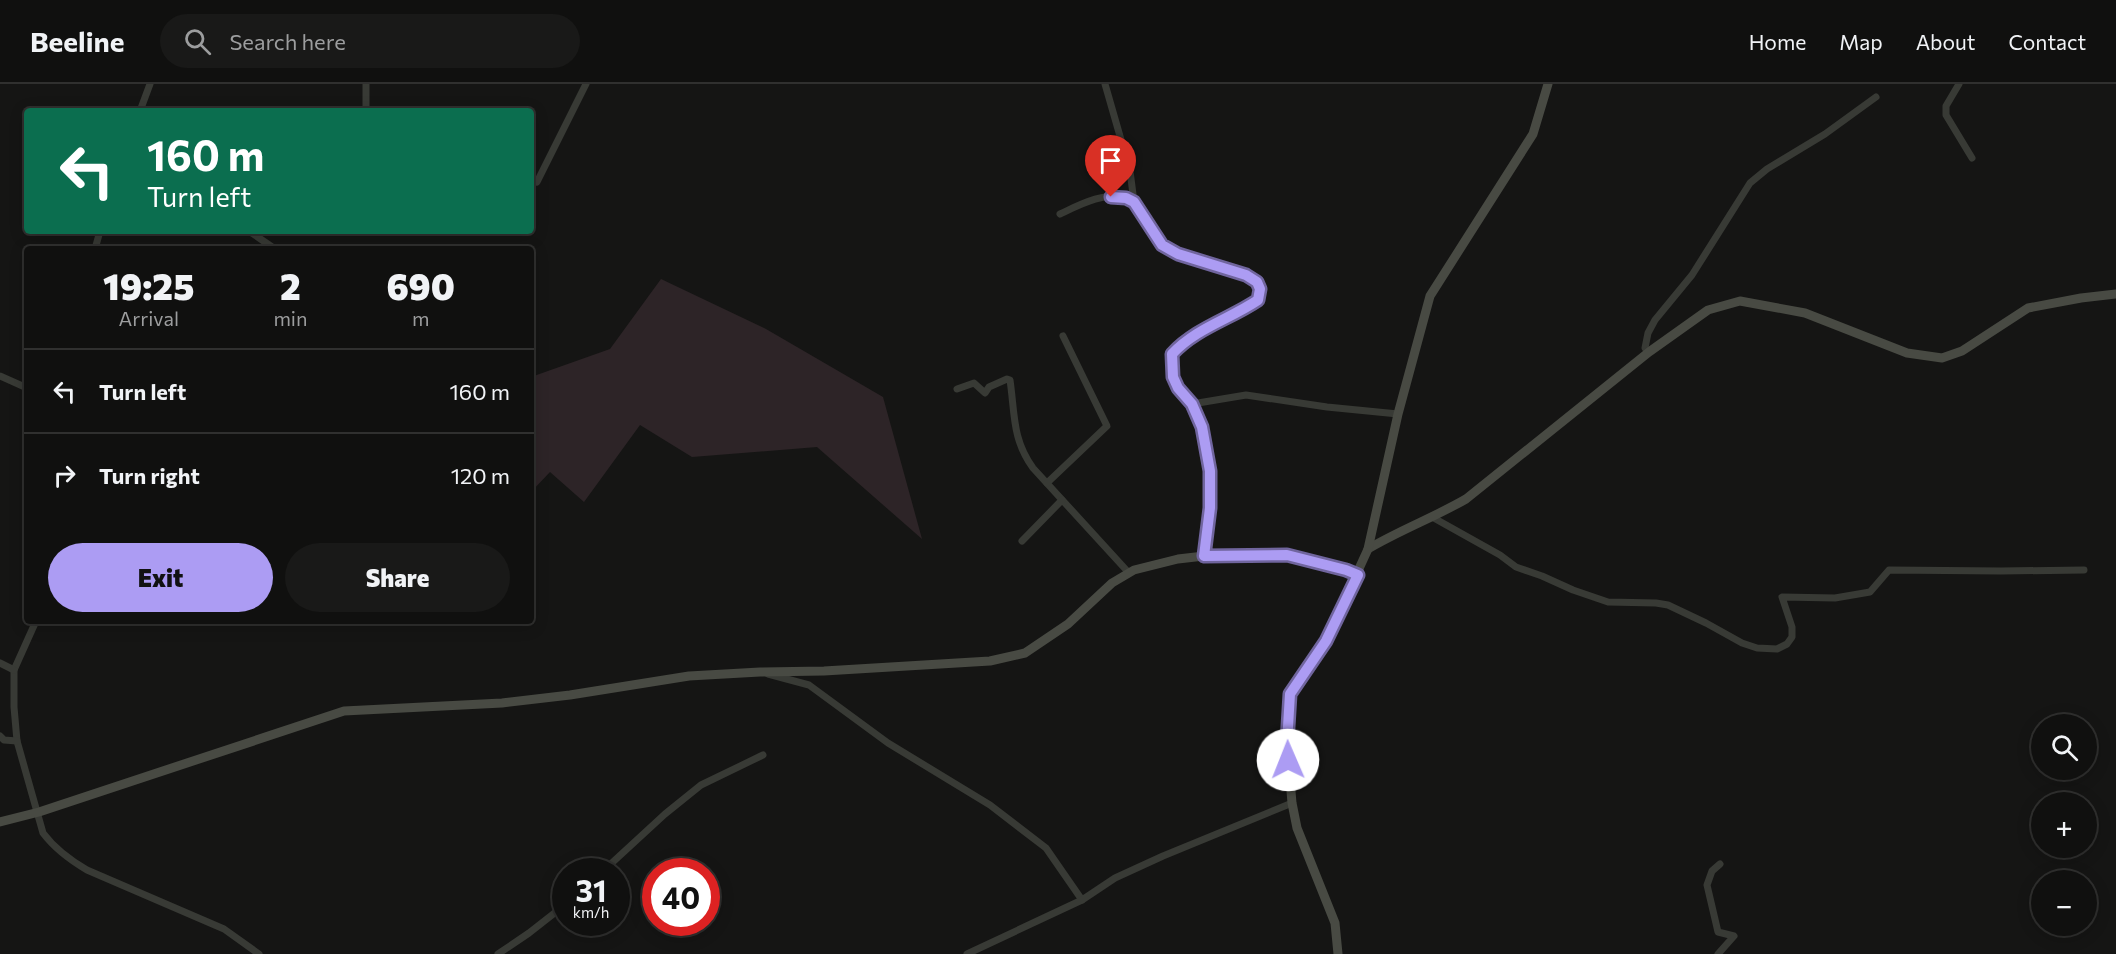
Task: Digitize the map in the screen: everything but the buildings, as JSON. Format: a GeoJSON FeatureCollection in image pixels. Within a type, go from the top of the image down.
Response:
{"type":"FeatureCollection","features":[{"type":"Feature","properties":{"kind":"street"},"geometry":{"type":"LineString","coordinates":[[141,108],[150,84]]}},
{"type":"Feature","properties":{"kind":"street"},"geometry":{"type":"LineString","coordinates":[[366,84],[366,108]]}},
{"type":"Feature","properties":{"kind":"street"},"geometry":{"type":"LineString","coordinates":[[537,182],[586,84]]}},
{"type":"Feature","properties":{"kind":"street"},"geometry":{"type":"LineString","coordinates":[[1105,84],[1130,171],[1134,202],[1162,245],[1178,254],[1246,275],[1257,282],[1260,289],[1258,300],[1243,310],[1202,329],[1182,343],[1172,354],[1173,377],[1178,388],[1192,404],[1202,427],[1210,471],[1210,508],[1204,556]]}},
{"type":"Feature","properties":{"kind":"street"},"geometry":{"type":"LineString","coordinates":[[1338,954],[1335,923],[1297,828],[1292,803],[1287,743],[1290,694],[1326,641],[1368,549],[1398,414],[1430,296],[1533,134],[1548,84]]}},
{"type":"Feature","properties":{"kind":"street"},"geometry":{"type":"LineString","coordinates":[[1959,84],[1946,106],[1946,115],[1972,158]]}},
{"type":"Feature","properties":{"kind":"street"},"geometry":{"type":"LineString","coordinates":[[1649,352],[1645,348],[1648,333],[1655,320],[1692,275],[1750,183],[1767,169],[1825,134],[1876,97]]}},
{"type":"Feature","properties":{"kind":"street"},"geometry":{"type":"LineString","coordinates":[[1060,214],[1087,201],[1126,198],[1134,202]]}},
{"type":"Feature","properties":{"kind":"street"},"geometry":{"type":"LineString","coordinates":[[253,234],[271,246]]}},
{"type":"Feature","properties":{"kind":"street"},"geometry":{"type":"LineString","coordinates":[[1368,549],[1466,499],[1649,352],[1708,310],[1740,301],[1805,313],[1907,353],[1942,358],[1962,351],[2028,308],[2116,294]]}},
{"type":"Feature","properties":{"kind":"street"},"geometry":{"type":"LineString","coordinates":[[1047,483],[1107,426],[1063,336]]}},
{"type":"Feature","properties":{"kind":"street"},"geometry":{"type":"LineString","coordinates":[[0,376],[24,387]]}},
{"type":"Feature","properties":{"kind":"street"},"geometry":{"type":"LineString","coordinates":[[957,389],[974,383],[985,393],[989,387],[1007,379],[1010,380],[1017,436],[1022,454],[1129,573]]}},
{"type":"Feature","properties":{"kind":"street"},"geometry":{"type":"LineString","coordinates":[[1192,404],[1246,395],[1327,407],[1398,414]]}},
{"type":"Feature","properties":{"kind":"street"},"geometry":{"type":"LineString","coordinates":[[1022,541],[1062,500]]}},
{"type":"Feature","properties":{"kind":"street"},"geometry":{"type":"LineString","coordinates":[[1432,517],[1500,555],[1516,567],[1573,590],[1608,602],[1668,605],[1742,643],[1757,648],[1777,649],[1787,644],[1792,637],[1792,627],[1782,597],[1834,598],[1870,591],[1889,570],[2001,572],[2084,570]]}},
{"type":"Feature","properties":{"kind":"street"},"geometry":{"type":"LineString","coordinates":[[0,822],[39,812],[344,711],[502,703],[689,676],[824,671],[990,660],[1025,653],[1068,624],[1112,583],[1129,573],[1178,559],[1204,556],[1287,555],[1358,575]]}},
{"type":"Feature","properties":{"kind":"street"},"geometry":{"type":"LineString","coordinates":[[35,624],[14,670],[14,707],[17,741],[39,812],[43,833],[70,860],[87,870],[224,929],[259,954]]}},
{"type":"Feature","properties":{"kind":"street"},"geometry":{"type":"LineString","coordinates":[[0,663],[14,670]]}},
{"type":"Feature","properties":{"kind":"street"},"geometry":{"type":"LineString","coordinates":[[760,672],[809,685],[888,743],[990,805],[1046,848],[1082,900]]}},
{"type":"Feature","properties":{"kind":"street"},"geometry":{"type":"LineString","coordinates":[[0,736],[4,740],[17,741]]}},
{"type":"Feature","properties":{"kind":"street"},"geometry":{"type":"LineString","coordinates":[[617,858],[701,785],[763,755]]}},
{"type":"Feature","properties":{"kind":"street"},"geometry":{"type":"LineString","coordinates":[[967,954],[1082,900],[1115,878],[1134,869],[1292,803]]}},
{"type":"Feature","properties":{"kind":"street"},"geometry":{"type":"LineString","coordinates":[[1718,954],[1734,936],[1718,932],[1707,885],[1712,871],[1720,864]]}},
{"type":"Feature","properties":{"kind":"street"},"geometry":{"type":"LineString","coordinates":[[498,954],[552,915]]}},
{"type":"Feature","properties":{"kind":"shaded area"},"geometry":{"type":"Polygon","coordinates":[[[661,279],[766,329],[883,397],[922,539],[817,447],[692,457],[640,425],[584,502],[550,472],[534,489],[534,376],[610,349],[661,279]]]}},
{"type":"Feature","properties":{"kind":"route"},"geometry":{"type":"LineString","coordinates":[[1111,197],[1126,198],[1134,202],[1162,245],[1178,254],[1246,275],[1257,282],[1260,289],[1258,300],[1243,310],[1202,329],[1182,343],[1172,354],[1173,377],[1178,388],[1192,404],[1202,427],[1210,471],[1210,508],[1204,556],[1287,555],[1358,575],[1326,641],[1290,694],[1288,760]]}}]}
